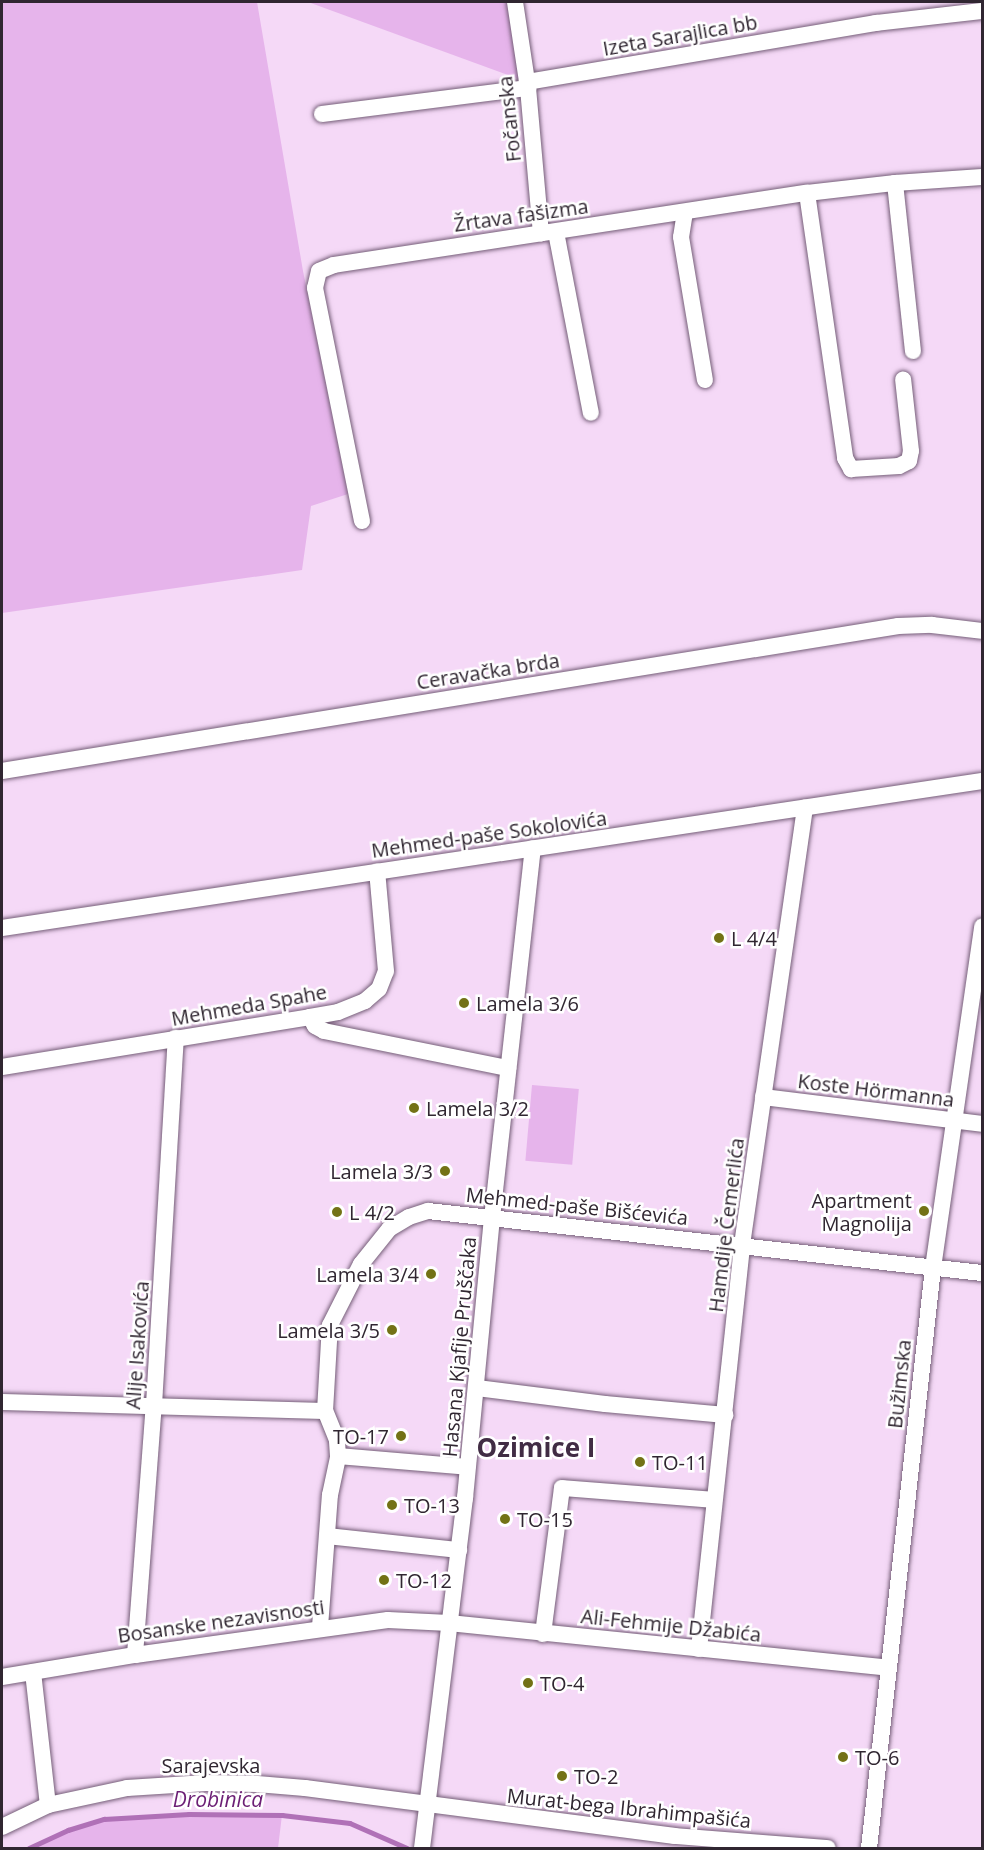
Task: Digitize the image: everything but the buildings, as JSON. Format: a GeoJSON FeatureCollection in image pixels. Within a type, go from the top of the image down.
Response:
{"type":"FeatureCollection","features":[{"type":"Feature","properties":{"kind":"street","name":"Fočanska"},"geometry":{"type":"LineString","coordinates":[[515,2],[548,232],[591,413]]}},
{"type":"Feature","properties":{"kind":"street","name":"Izeta Sarajlica bb"},"geometry":{"type":"LineString","coordinates":[[322,114],[528,85],[876,23],[982,11]]}},
{"type":"Feature","properties":{"kind":"street","name":"Žrtava fašizma"},"geometry":{"type":"LineString","coordinates":[[362,521],[315,288],[319,271],[334,265],[807,193],[895,183],[982,177]]}},
{"type":"Feature","properties":{"kind":"street"},"geometry":{"type":"LineString","coordinates":[[895,183],[913,351]]}},
{"type":"Feature","properties":{"kind":"street"},"geometry":{"type":"LineString","coordinates":[[807,193],[845,458],[851,469],[899,466],[909,461],[911,451],[903,379]]}},
{"type":"Feature","properties":{"kind":"street"},"geometry":{"type":"LineString","coordinates":[[685,212],[681,237],[705,380]]}},
{"type":"Feature","properties":{"kind":"street","name":"Ceravačka brda"},"geometry":{"type":"LineString","coordinates":[[2,771],[898,626],[932,626],[982,631]]}},
{"type":"Feature","properties":{"kind":"street","name":"Mehmed-paše Sokolovića"},"geometry":{"type":"LineString","coordinates":[[2,928],[982,781]]}},
{"type":"Feature","properties":{"kind":"street","name":"Hamdije Čemerlića"},"geometry":{"type":"LineString","coordinates":[[699,1649],[742,1245],[805,808]]}},
{"type":"Feature","properties":{"kind":"street","name":"Hasana Kjafije Pruščaka"},"geometry":{"type":"LineString","coordinates":[[422,1848],[477,1388],[492,1218],[533,848]]}},
{"type":"Feature","properties":{"kind":"street","name":"Mehmeda Spahe"},"geometry":{"type":"LineString","coordinates":[[2,1067],[338,1012],[366,1000],[379,989],[386,971],[377,871]]}},
{"type":"Feature","properties":{"kind":"street","name":"Bužimska"},"geometry":{"type":"LineString","coordinates":[[869,1848],[933,1268],[956,1121],[982,926]]}},
{"type":"Feature","properties":{"kind":"street"},"geometry":{"type":"LineString","coordinates":[[309,1017],[315,1026],[324,1031],[508,1068]]}},
{"type":"Feature","properties":{"kind":"street","name":"Alije Isakovića"},"geometry":{"type":"LineString","coordinates":[[135,1655],[154,1405],[176,1038]]}},
{"type":"Feature","properties":{"kind":"street","name":"Koste Hörmanna"},"geometry":{"type":"LineString","coordinates":[[764,1097],[982,1124]]}},
{"type":"Feature","properties":{"kind":"street","name":"Mehmed-paše Bišćevića"},"geometry":{"type":"LineString","coordinates":[[325,1411],[330,1325],[361,1264],[389,1229],[409,1217],[428,1211],[982,1273]]}},
{"type":"Feature","properties":{"kind":"street"},"geometry":{"type":"LineString","coordinates":[[477,1388],[605,1404],[725,1415]]}},
{"type":"Feature","properties":{"kind":"street"},"geometry":{"type":"LineString","coordinates":[[2,1402],[325,1411],[337,1440],[338,1456],[330,1495],[320,1627]]}},
{"type":"Feature","properties":{"kind":"street"},"geometry":{"type":"LineString","coordinates":[[338,1456],[468,1467]]}},
{"type":"Feature","properties":{"kind":"street"},"geometry":{"type":"LineString","coordinates":[[543,1634],[562,1488],[714,1500]]}},
{"type":"Feature","properties":{"kind":"street"},"geometry":{"type":"LineString","coordinates":[[327,1536],[459,1550]]}},
{"type":"Feature","properties":{"kind":"street","name":"Bosanske nezavisnosti"},"geometry":{"type":"LineString","coordinates":[[2,1677],[135,1655],[260,1639],[320,1627],[388,1620],[449,1623]]}},
{"type":"Feature","properties":{"kind":"street","name":"Ali-Fehmije Džabića"},"geometry":{"type":"LineString","coordinates":[[449,1623],[889,1668]]}},
{"type":"Feature","properties":{"kind":"street"},"geometry":{"type":"LineString","coordinates":[[33,1672],[48,1805]]}},
{"type":"Feature","properties":{"kind":"street","name":"Sarajevska"},"geometry":{"type":"LineString","coordinates":[[2,1827],[48,1805],[127,1788],[206,1783],[305,1788],[427,1806]]}},
{"type":"Feature","properties":{"kind":"street","name":"Murat-bega Ibrahimpašića"},"geometry":{"type":"LineString","coordinates":[[427,1806],[674,1842],[828,1848]]}},
{"type":"Feature","properties":{"kind":"shaded area"},"geometry":{"type":"Polygon","coordinates":[[[2,2],[257,2],[303,271],[348,494],[311,506],[302,570],[2,613],[2,2]]]}},
{"type":"Feature","properties":{"kind":"shaded area"},"geometry":{"type":"Polygon","coordinates":[[[308,2],[515,2],[527,82],[308,2]]]}},
{"type":"Feature","properties":{"kind":"shaded area"},"geometry":{"type":"Polygon","coordinates":[[[532,1085],[579,1089],[572,1165],[525,1161],[532,1085]]]}},
{"type":"Feature","properties":{"kind":"shaded area"},"geometry":{"type":"Polygon","coordinates":[[[189,1814],[282,1815],[278,1848],[29,1848],[68,1830],[104,1819],[189,1814]]]}},
{"type":"Feature","properties":{"kind":"waterway","name":"Drobinica"},"geometry":{"type":"LineString","coordinates":[[29,1848],[68,1830],[104,1819],[189,1814],[282,1815],[350,1823],[407,1848]]}},
{"type":"Feature","properties":{"kind":"place","name":"L 4/4"},"geometry":{"type":"Point","coordinates":[719,938]}},
{"type":"Feature","properties":{"kind":"place","name":"Lamela 3/6"},"geometry":{"type":"Point","coordinates":[464,1003]}},
{"type":"Feature","properties":{"kind":"place","name":"Lamela 3/2"},"geometry":{"type":"Point","coordinates":[414,1108]}},
{"type":"Feature","properties":{"kind":"place","name":"Lamela 3/3"},"geometry":{"type":"Point","coordinates":[445,1171]}},
{"type":"Feature","properties":{"kind":"place","name":"Apartment Magnolija"},"geometry":{"type":"Point","coordinates":[924,1211]}},
{"type":"Feature","properties":{"kind":"place","name":"L 4/2"},"geometry":{"type":"Point","coordinates":[337,1212]}},
{"type":"Feature","properties":{"kind":"place","name":"Lamela 3/4"},"geometry":{"type":"Point","coordinates":[431,1274]}},
{"type":"Feature","properties":{"kind":"place","name":"Lamela 3/5"},"geometry":{"type":"Point","coordinates":[392,1330]}},
{"type":"Feature","properties":{"kind":"place","name":"TO-17"},"geometry":{"type":"Point","coordinates":[401,1436]}},
{"type":"Feature","properties":{"kind":"place","name":"TO-11"},"geometry":{"type":"Point","coordinates":[640,1462]}},
{"type":"Feature","properties":{"kind":"place","name":"TO-13"},"geometry":{"type":"Point","coordinates":[392,1505]}},
{"type":"Feature","properties":{"kind":"place","name":"TO-15"},"geometry":{"type":"Point","coordinates":[505,1519]}},
{"type":"Feature","properties":{"kind":"place","name":"TO-12"},"geometry":{"type":"Point","coordinates":[384,1580]}},
{"type":"Feature","properties":{"kind":"place","name":"TO-4"},"geometry":{"type":"Point","coordinates":[528,1683]}},
{"type":"Feature","properties":{"kind":"place","name":"TO-6"},"geometry":{"type":"Point","coordinates":[843,1757]}},
{"type":"Feature","properties":{"kind":"place","name":"TO-2"},"geometry":{"type":"Point","coordinates":[562,1776]}},
{"type":"Feature","properties":{"kind":"district","name":"Ozimice I"},"geometry":{"type":"Point","coordinates":[536,1448]}}]}
